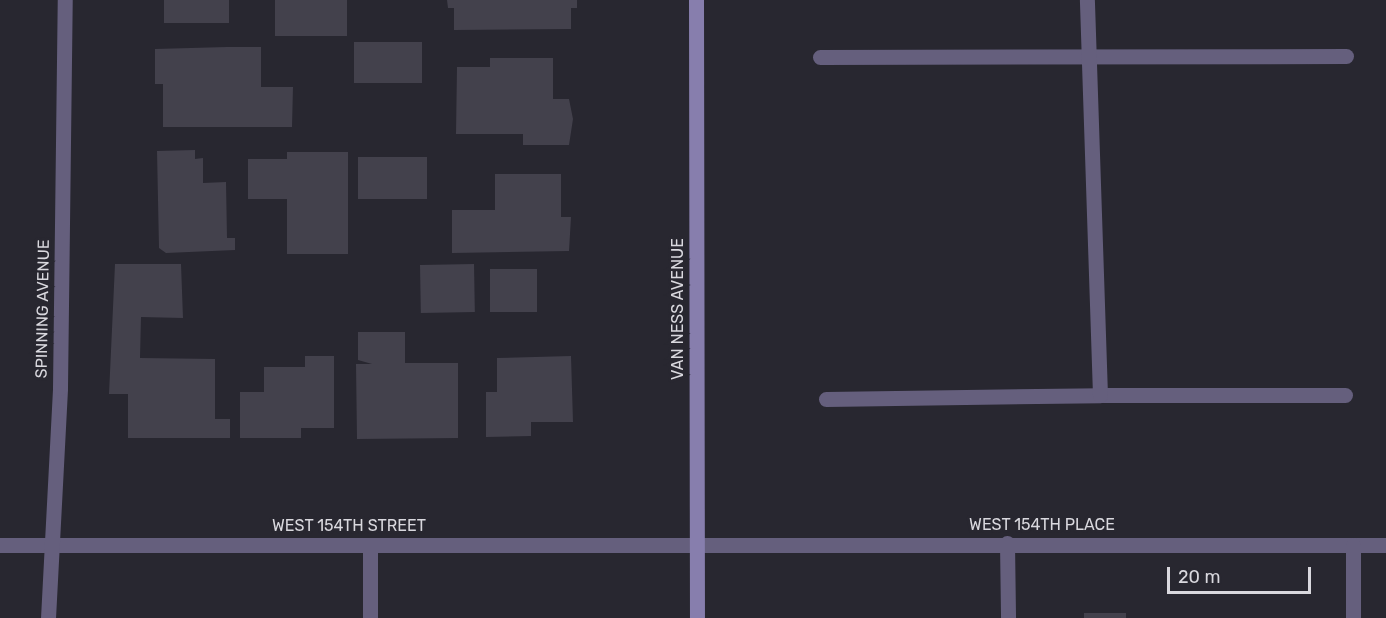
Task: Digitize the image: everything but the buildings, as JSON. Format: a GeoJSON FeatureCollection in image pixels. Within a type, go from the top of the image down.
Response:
{"type":"FeatureCollection","features":[{"type":"Feature","properties":{"kind":"main road","name":"VAN NESS AVENUE"},"geometry":{"type":"LineString","coordinates":[[696,0],[697,618]]}},
{"type":"Feature","properties":{"kind":"street","name":"SPINNING AVENUE"},"geometry":{"type":"LineString","coordinates":[[48,618],[48,545],[60,388],[65,0]]}},
{"type":"Feature","properties":{"kind":"street"},"geometry":{"type":"LineString","coordinates":[[1087,0],[1100,395]]}},
{"type":"Feature","properties":{"kind":"street"},"geometry":{"type":"LineString","coordinates":[[820,57],[1346,56]]}},
{"type":"Feature","properties":{"kind":"street"},"geometry":{"type":"LineString","coordinates":[[826,399],[1100,395],[1345,395]]}},
{"type":"Feature","properties":{"kind":"street","name":"WEST 154TH STREET"},"geometry":{"type":"LineString","coordinates":[[0,545],[697,542]]}},
{"type":"Feature","properties":{"kind":"street","name":"WEST 154TH PLACE"},"geometry":{"type":"LineString","coordinates":[[697,542],[1386,545]]}},
{"type":"Feature","properties":{"kind":"street"},"geometry":{"type":"LineString","coordinates":[[1007,543],[1008,618]]}},
{"type":"Feature","properties":{"kind":"street"},"geometry":{"type":"LineString","coordinates":[[370,545],[370,618]]}},
{"type":"Feature","properties":{"kind":"street"},"geometry":{"type":"LineString","coordinates":[[1353,545],[1353,618]]}}]}
